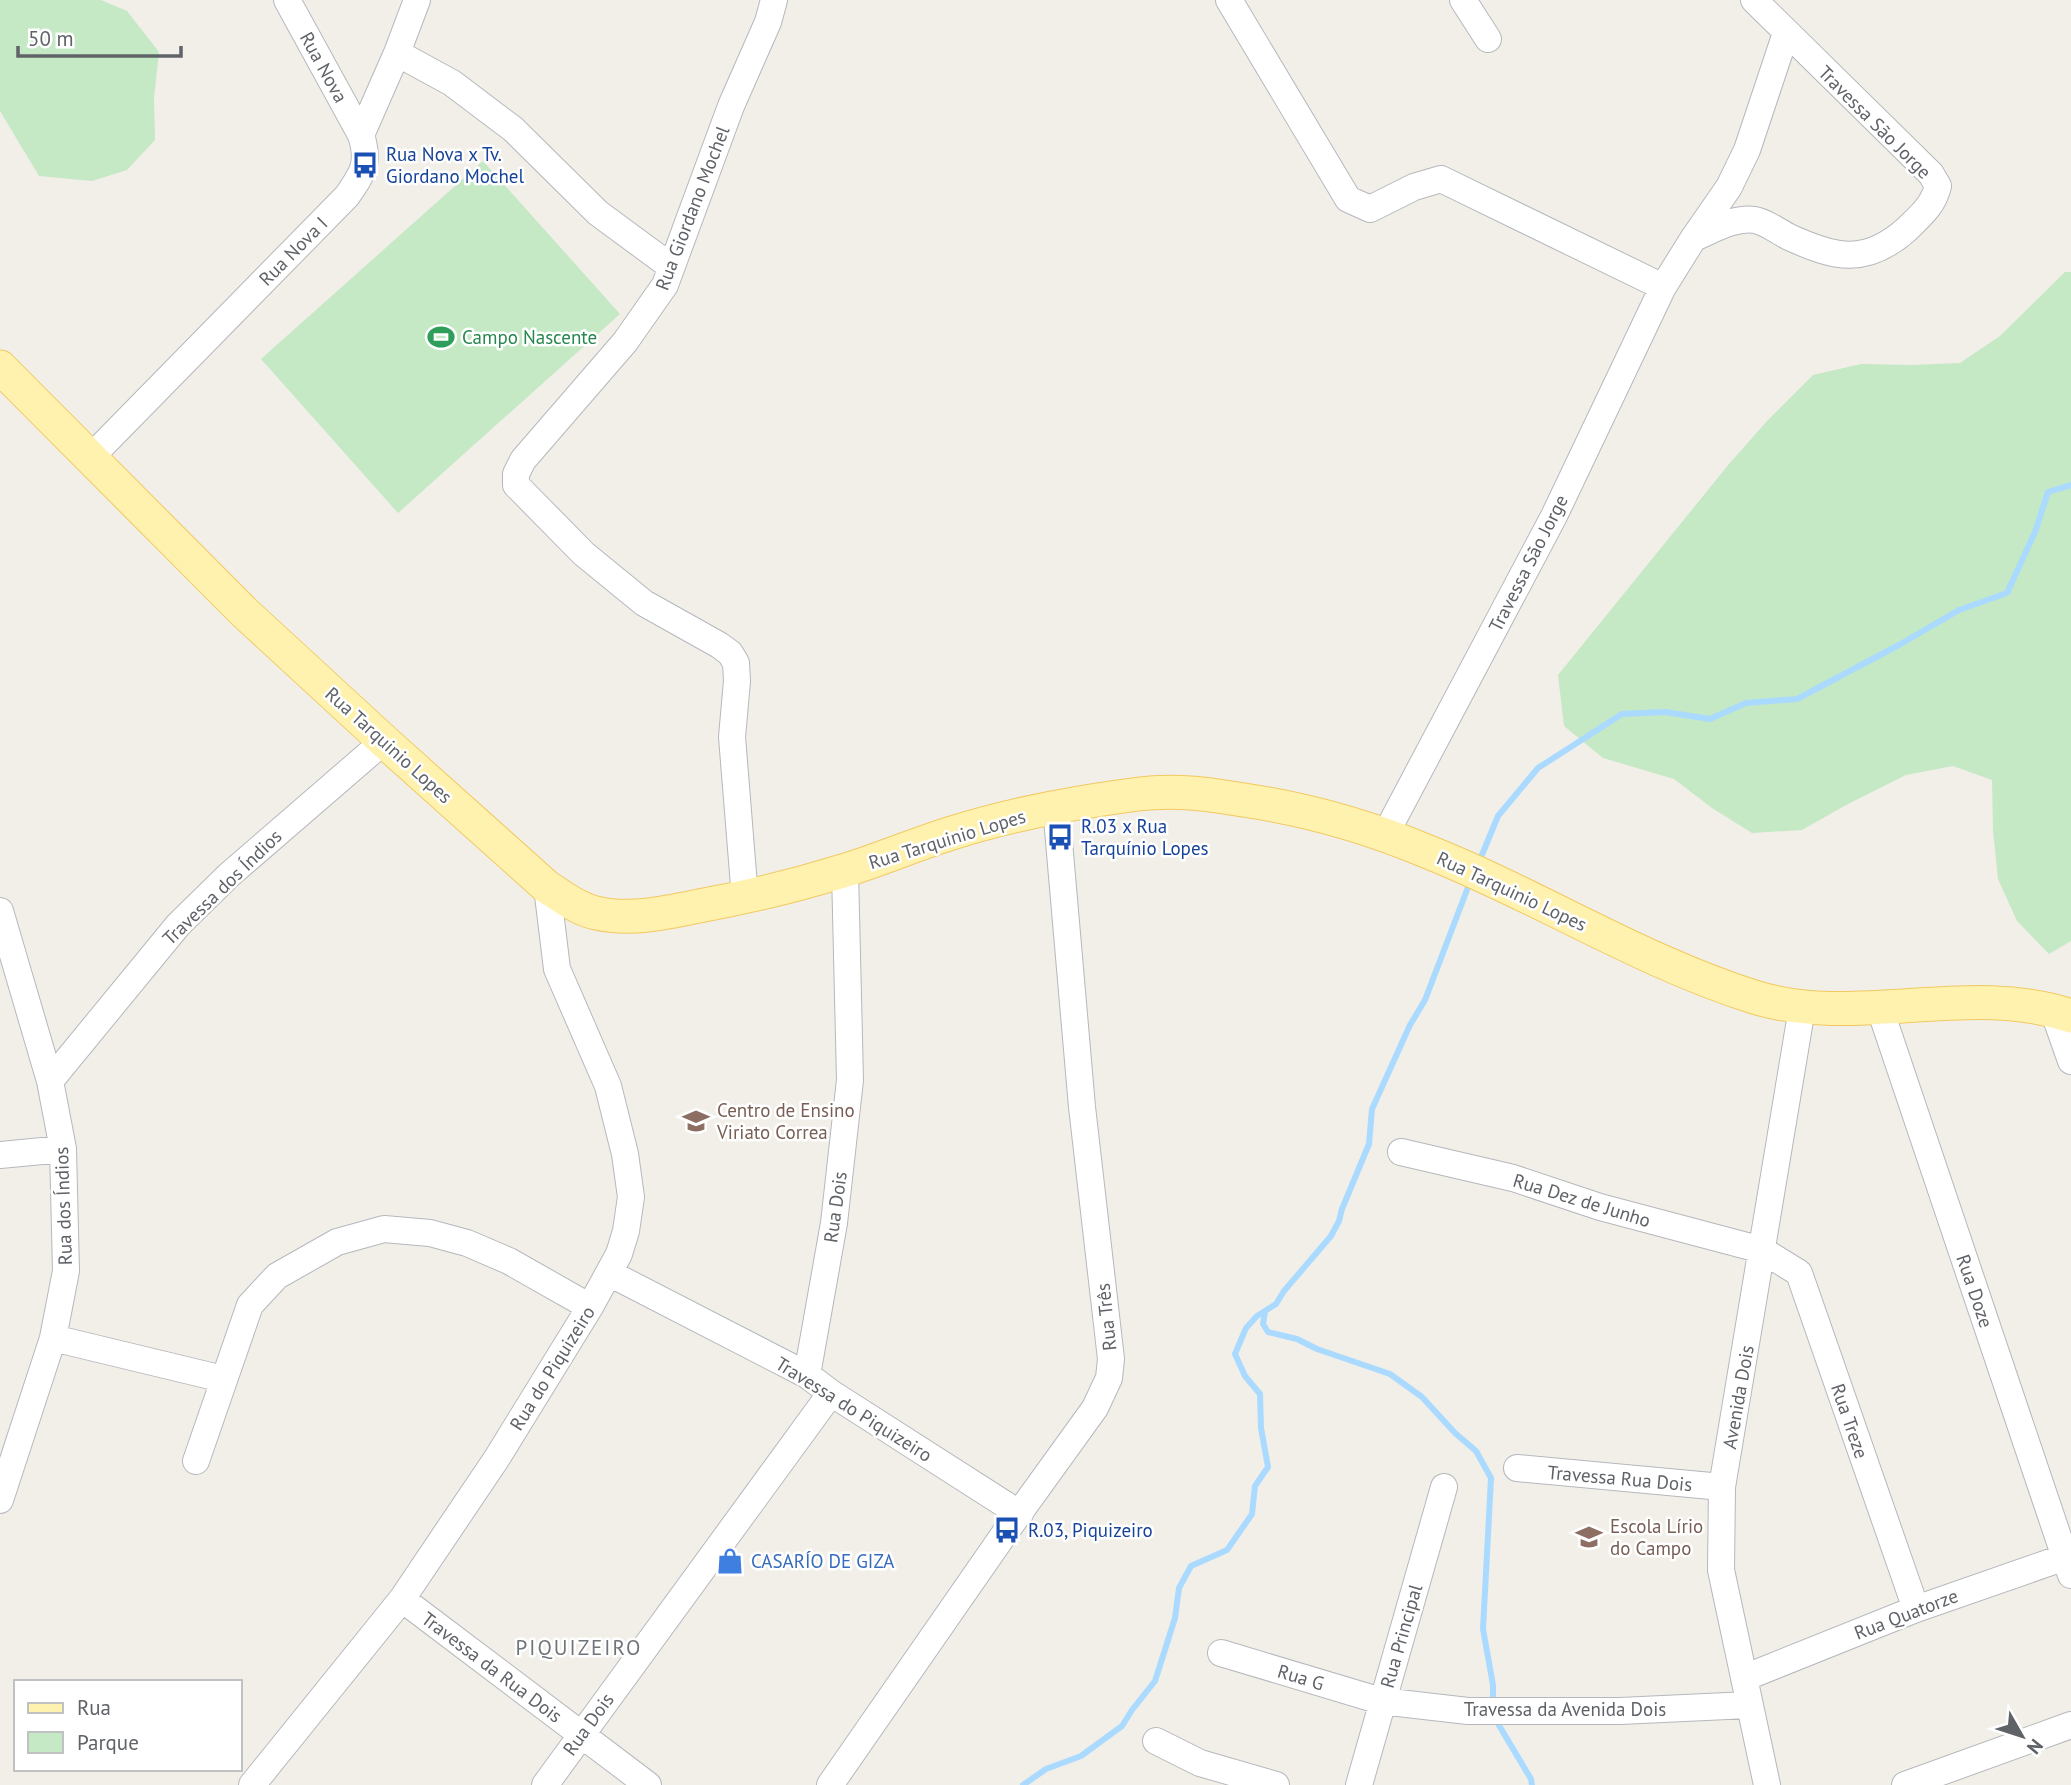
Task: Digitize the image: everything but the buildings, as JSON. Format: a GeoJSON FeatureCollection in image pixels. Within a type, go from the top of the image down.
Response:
{"type":"FeatureCollection","features":[{"type":"Feature","properties":{"kind":"main road","name":"Rua Tarquinio Lopes"},"geometry":{"type":"LineString","coordinates":[[0,367],[245,613],[384,741],[547,887],[576,906],[598,914],[651,916],[745,898],[845,871],[954,833],[1056,807],[1144,793],[1193,792],[1278,805],[1385,835],[1429,852],[1656,959],[1756,998],[1802,1008],[1998,1003],[2062,1013]]}},
{"type":"Feature","properties":{"kind":"street","name":"Rua Nova"},"geometry":{"type":"LineString","coordinates":[[287,0],[360,135]]}},
{"type":"Feature","properties":{"kind":"street","name":"Rua Nova I"},"geometry":{"type":"LineString","coordinates":[[90,458],[347,196],[365,165],[366,152],[360,135],[397,53],[417,0]]}},
{"type":"Feature","properties":{"kind":"street","name":"Rua Giordano Mochel"},"geometry":{"type":"LineString","coordinates":[[745,898],[732,737],[736,663],[730,653],[719,645],[644,603],[584,554],[516,485],[516,474],[523,460],[625,342],[664,285],[732,106],[768,22],[774,0]]}},
{"type":"Feature","properties":{"kind":"street"},"geometry":{"type":"LineString","coordinates":[[1229,0],[1348,199],[1370,209],[1413,187],[1441,179],[1663,287]]}},
{"type":"Feature","properties":{"kind":"street"},"geometry":{"type":"LineString","coordinates":[[1463,0],[1488,39]]}},
{"type":"Feature","properties":{"kind":"street","name":"Travessa São Jorge"},"geometry":{"type":"LineString","coordinates":[[1693,239],[1736,221],[1756,220],[1823,252],[1844,256],[1885,246],[1934,201],[1938,186],[1931,174],[1786,33],[1766,4]]}},
{"type":"Feature","properties":{"kind":"street","name":"Travessa São Jorge"},"geometry":{"type":"LineString","coordinates":[[1385,835],[1554,516],[1663,287],[1729,187],[1746,150],[1786,33]]}},
{"type":"Feature","properties":{"kind":"street"},"geometry":{"type":"LineString","coordinates":[[397,53],[452,83],[513,129],[598,213],[670,266]]}},
{"type":"Feature","properties":{"kind":"street","name":"Travessa dos Índios"},"geometry":{"type":"LineString","coordinates":[[50,1081],[178,925],[229,875],[384,741]]}},
{"type":"Feature","properties":{"kind":"street","name":"Rua Três"},"geometry":{"type":"LineString","coordinates":[[830,1785],[1099,1402],[1109,1378],[1111,1359],[1082,1107],[1056,807]]}},
{"type":"Feature","properties":{"kind":"street","name":"Rua Dois"},"geometry":{"type":"LineString","coordinates":[[807,1375],[834,1223],[850,1080],[845,871]]}},
{"type":"Feature","properties":{"kind":"street","name":"Rua do Piquizeiro"},"geometry":{"type":"LineString","coordinates":[[253,1785],[402,1599],[496,1458],[590,1307],[609,1273],[626,1231],[631,1197],[625,1154],[608,1086],[557,969],[547,887]]}},
{"type":"Feature","properties":{"kind":"street","name":"Rua dos Índios"},"geometry":{"type":"LineString","coordinates":[[0,1500],[53,1338],[66,1271],[62,1149],[50,1081],[1,916]]}},
{"type":"Feature","properties":{"kind":"street","name":"Rua Doze"},"geometry":{"type":"LineString","coordinates":[[1879,1006],[2069,1563]]}},
{"type":"Feature","properties":{"kind":"street","name":"Avenida Dois"},"geometry":{"type":"LineString","coordinates":[[1767,1785],[1721,1570],[1722,1487],[1802,1008]]}},
{"type":"Feature","properties":{"kind":"street"},"geometry":{"type":"LineString","coordinates":[[2062,1013],[2071,1061]]}},
{"type":"Feature","properties":{"kind":"street"},"geometry":{"type":"LineString","coordinates":[[0,1155],[62,1149]]}},
{"type":"Feature","properties":{"kind":"street","name":"Rua Dez de Junho"},"geometry":{"type":"LineString","coordinates":[[1401,1152],[1513,1178],[1600,1207],[1762,1250]]}},
{"type":"Feature","properties":{"kind":"street"},"geometry":{"type":"LineString","coordinates":[[196,1461],[250,1305],[277,1276],[337,1242],[384,1229],[430,1233],[467,1243],[509,1261],[590,1307]]}},
{"type":"Feature","properties":{"kind":"street","name":"Rua Treze"},"geometry":{"type":"LineString","coordinates":[[1762,1250],[1799,1273],[1916,1609]]}},
{"type":"Feature","properties":{"kind":"street","name":"Travessa do Piquizeiro"},"geometry":{"type":"LineString","coordinates":[[609,1273],[807,1375],[1020,1514]]}},
{"type":"Feature","properties":{"kind":"street"},"geometry":{"type":"LineString","coordinates":[[53,1338],[223,1379]]}},
{"type":"Feature","properties":{"kind":"street","name":"Rua Dois"},"geometry":{"type":"LineString","coordinates":[[545,1785],[831,1393]]}},
{"type":"Feature","properties":{"kind":"street","name":"Travessa Rua Dois"},"geometry":{"type":"LineString","coordinates":[[1517,1468],[1722,1487]]}},
{"type":"Feature","properties":{"kind":"street","name":"Rua Principal"},"geometry":{"type":"LineString","coordinates":[[1359,1785],[1444,1487]]}},
{"type":"Feature","properties":{"kind":"street","name":"Rua Quatorze"},"geometry":{"type":"LineString","coordinates":[[1744,1678],[1916,1609],[2069,1563]]}},
{"type":"Feature","properties":{"kind":"street","name":"Travessa da Rua Dois"},"geometry":{"type":"LineString","coordinates":[[402,1599],[648,1785]]}},
{"type":"Feature","properties":{"kind":"street","name":"Rua G"},"geometry":{"type":"LineString","coordinates":[[1221,1653],[1381,1701]]}},
{"type":"Feature","properties":{"kind":"street","name":"Travessa da Avenida Dois"},"geometry":{"type":"LineString","coordinates":[[1381,1701],[1492,1711],[1620,1711],[1749,1705]]}},
{"type":"Feature","properties":{"kind":"street"},"geometry":{"type":"LineString","coordinates":[[1905,1785],[2071,1725]]}},
{"type":"Feature","properties":{"kind":"street"},"geometry":{"type":"LineString","coordinates":[[1156,1741],[1200,1763],[1276,1785]]}},
{"type":"Feature","properties":{"kind":"green space"},"geometry":{"type":"Polygon","coordinates":[[[0,0],[101,0],[127,11],[159,52],[154,98],[155,140],[127,170],[92,181],[39,176],[0,111],[0,0]]]}},
{"type":"Feature","properties":{"kind":"green space","name":"Campo Nascente"},"geometry":{"type":"Polygon","coordinates":[[[483,161],[620,314],[398,513],[261,359],[483,161]]]}},
{"type":"Feature","properties":{"kind":"green space"},"geometry":{"type":"Polygon","coordinates":[[[2065,272],[2071,272],[2071,941],[2049,954],[2017,921],[1998,879],[1992,780],[1953,766],[1906,775],[1802,830],[1752,833],[1712,808],[1674,779],[1603,758],[1564,726],[1558,675],[1729,464],[1813,375],[1861,364],[1960,363],[2000,336],[2065,272]]]}},
{"type":"Feature","properties":{"kind":"waterway"},"geometry":{"type":"LineString","coordinates":[[1479,862],[1498,816],[1538,768],[1622,714],[1665,712],[1710,719],[1746,703],[1797,699],[1959,610],[2007,593],[2035,532],[2048,492],[2071,485]]}},
{"type":"Feature","properties":{"kind":"waterway"},"geometry":{"type":"LineString","coordinates":[[1023,1785],[1046,1769],[1081,1756],[1122,1726],[1155,1681],[1175,1618],[1179,1588],[1191,1566],[1227,1550],[1252,1514],[1255,1486],[1268,1467],[1261,1428],[1260,1394],[1245,1376],[1235,1354],[1246,1328],[1257,1316],[1276,1304],[1331,1236],[1339,1221],[1369,1144],[1372,1109],[1410,1025],[1425,1000],[1470,882]]}},
{"type":"Feature","properties":{"kind":"waterway"},"geometry":{"type":"LineString","coordinates":[[1265,1311],[1263,1324],[1268,1332],[1297,1339],[1317,1349],[1390,1374],[1422,1397],[1455,1433],[1476,1451],[1491,1478],[1483,1629],[1493,1685],[1493,1703]]}},
{"type":"Feature","properties":{"kind":"waterway"},"geometry":{"type":"LineString","coordinates":[[1494,1717],[1532,1785]]}},
{"type":"Feature","properties":{"kind":"place","name":"Rua Nova x Tv. Giordano Mochel"},"geometry":{"type":"Point","coordinates":[365,165]}},
{"type":"Feature","properties":{"kind":"place","name":"Campo Nascente"},"geometry":{"type":"Point","coordinates":[441,337]}},
{"type":"Feature","properties":{"kind":"place","name":"R.03 x Rua Tarquínio Lopes"},"geometry":{"type":"Point","coordinates":[1060,837]}},
{"type":"Feature","properties":{"kind":"place","name":"Centro de Ensino Viriato Correa"},"geometry":{"type":"Point","coordinates":[696,1121]}},
{"type":"Feature","properties":{"kind":"place","name":"R.03, Piquizeiro"},"geometry":{"type":"Point","coordinates":[1007,1530]}},
{"type":"Feature","properties":{"kind":"place","name":"Escola Lírio do Campo"},"geometry":{"type":"Point","coordinates":[1589,1537]}},
{"type":"Feature","properties":{"kind":"place","name":"CASARÍO DE GIZA"},"geometry":{"type":"Point","coordinates":[730,1561]}},
{"type":"Feature","properties":{"kind":"district","name":"PIQUIZEIRO"},"geometry":{"type":"Point","coordinates":[579,1648]}}]}
